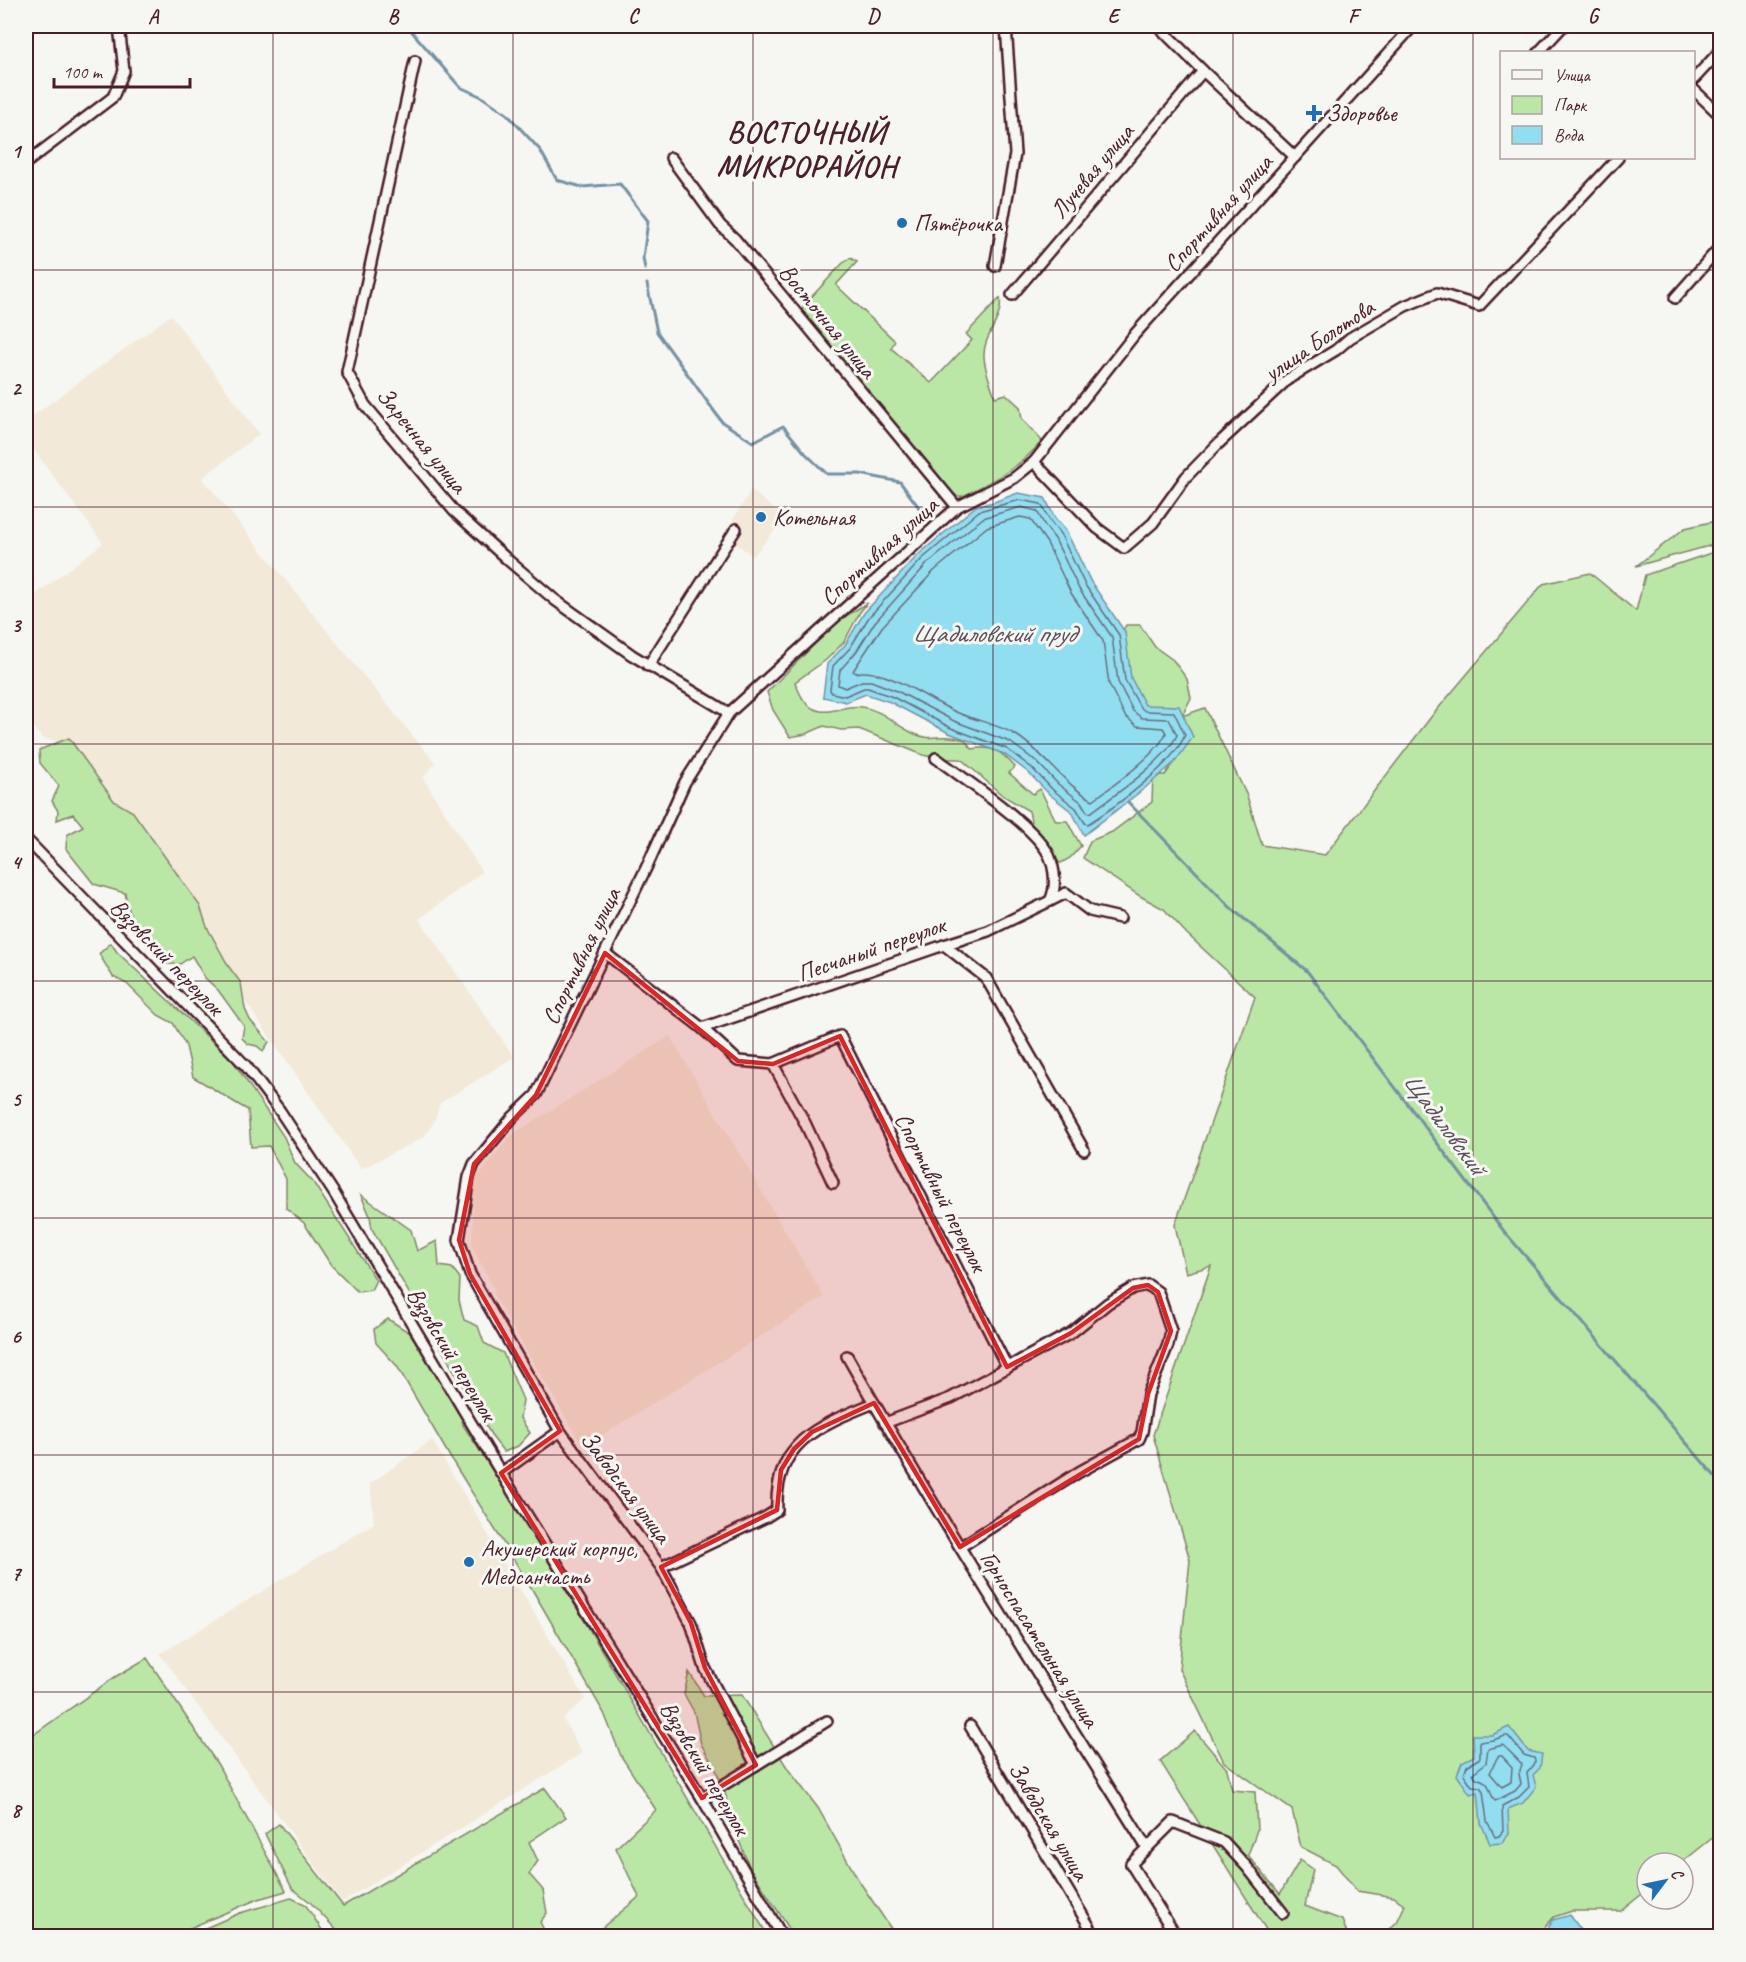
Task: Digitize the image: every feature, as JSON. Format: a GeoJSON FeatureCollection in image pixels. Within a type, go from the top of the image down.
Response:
{"type":"FeatureCollection","features":[{"type":"Feature","properties":{"kind":"street"},"geometry":{"type":"LineString","coordinates":[[26,163],[113,97],[124,71],[118,26]]}},
{"type":"Feature","properties":{"kind":"street"},"geometry":{"type":"LineString","coordinates":[[995,266],[1015,154],[1006,26]]}},
{"type":"Feature","properties":{"kind":"street"},"geometry":{"type":"LineString","coordinates":[[1158,26],[1295,157]]}},
{"type":"Feature","properties":{"kind":"street","name":"Спортивная улица"},"geometry":{"type":"LineString","coordinates":[[469,1177],[474,1164],[512,1118],[536,1095],[685,782],[729,713],[957,507],[1014,478],[1034,462],[1135,334],[1413,26]]}},
{"type":"Feature","properties":{"kind":"street"},"geometry":{"type":"LineString","coordinates":[[1540,51],[1563,26]]}},
{"type":"Feature","properties":{"kind":"street"},"geometry":{"type":"LineString","coordinates":[[1695,78],[1720,51]]}},
{"type":"Feature","properties":{"kind":"street","name":"Заречная улица"},"geometry":{"type":"LineString","coordinates":[[415,62],[347,372],[365,405],[454,511],[555,600],[648,666],[729,713]]}},
{"type":"Feature","properties":{"kind":"street","name":"Лучевая улица"},"geometry":{"type":"LineString","coordinates":[[1012,295],[1203,71]]}},
{"type":"Feature","properties":{"kind":"street"},"geometry":{"type":"LineString","coordinates":[[1695,91],[1720,115]]}},
{"type":"Feature","properties":{"kind":"street","name":"Восточная улица"},"geometry":{"type":"LineString","coordinates":[[671,158],[720,225],[735,239],[957,507]]}},
{"type":"Feature","properties":{"kind":"street","name":"улица Болотова"},"geometry":{"type":"LineString","coordinates":[[1034,462],[1097,528],[1124,548],[1153,523],[1186,477],[1288,379],[1336,350],[1350,338],[1405,306],[1437,293],[1479,306],[1617,159]]}},
{"type":"Feature","properties":{"kind":"street"},"geometry":{"type":"LineString","coordinates":[[1676,298],[1720,247]]}},
{"type":"Feature","properties":{"kind":"street"},"geometry":{"type":"LineString","coordinates":[[648,666],[736,529]]}},
{"type":"Feature","properties":{"kind":"street"},"geometry":{"type":"LineString","coordinates":[[936,758],[1034,835],[1049,856],[1055,883],[1055,891],[1050,901]]}},
{"type":"Feature","properties":{"kind":"street","name":"Вязовский переулок"},"geometry":{"type":"LineString","coordinates":[[26,839],[246,1066],[280,1111],[334,1193],[501,1473],[702,1798],[782,1936]]}},
{"type":"Feature","properties":{"kind":"street"},"geometry":{"type":"LineString","coordinates":[[1050,901],[1066,893],[1090,911],[1120,918]]}},
{"type":"Feature","properties":{"kind":"street","name":"Песчаный переулок"},"geometry":{"type":"LineString","coordinates":[[702,1028],[988,931],[1050,901]]}},
{"type":"Feature","properties":{"kind":"street"},"geometry":{"type":"LineString","coordinates":[[944,945],[986,978],[1084,1150]]}},
{"type":"Feature","properties":{"kind":"street"},"geometry":{"type":"LineString","coordinates":[[605,953],[702,1028],[738,1061],[773,1064],[805,1123],[833,1184]]}},
{"type":"Feature","properties":{"kind":"street","name":"Спортивный переулок"},"geometry":{"type":"LineString","coordinates":[[773,1064],[840,1036],[1007,1367]]}},
{"type":"Feature","properties":{"kind":"street","name":"Заводская улица"},"geometry":{"type":"LineString","coordinates":[[469,1177],[459,1240],[470,1274],[560,1431],[661,1567],[691,1623],[705,1668],[756,1765]]}},
{"type":"Feature","properties":{"kind":"street"},"geometry":{"type":"LineString","coordinates":[[885,1423],[951,1398],[1071,1333],[1108,1303],[1133,1288],[1148,1285],[1158,1292],[1171,1331],[1168,1346],[1148,1394],[1139,1439],[1079,1472],[960,1547]]}},
{"type":"Feature","properties":{"kind":"street","name":"Горноспасательная улица"},"geometry":{"type":"LineString","coordinates":[[847,1356],[960,1547],[1147,1848]]}},
{"type":"Feature","properties":{"kind":"street","name":"Заводская улица"},"geometry":{"type":"LineString","coordinates":[[661,1567],[777,1510],[776,1490],[781,1470],[794,1449],[812,1432],[831,1421],[874,1403]]}},
{"type":"Feature","properties":{"kind":"street"},"geometry":{"type":"LineString","coordinates":[[501,1473],[560,1431]]}},
{"type":"Feature","properties":{"kind":"street"},"geometry":{"type":"LineString","coordinates":[[702,1798],[827,1721]]}},
{"type":"Feature","properties":{"kind":"street","name":"Заводская улица"},"geometry":{"type":"LineString","coordinates":[[970,1726],[1095,1936]]}},
{"type":"Feature","properties":{"kind":"street"},"geometry":{"type":"LineString","coordinates":[[1176,1936],[1131,1864],[1173,1822],[1224,1842],[1283,1913]]}},
{"type":"Feature","properties":{"kind":"highlighted area"},"geometry":{"type":"Polygon","coordinates":[[[605,953],[738,1061],[773,1064],[840,1036],[1007,1367],[1071,1333],[1133,1288],[1148,1285],[1158,1292],[1171,1331],[1148,1394],[1139,1439],[960,1547],[874,1403],[812,1432],[794,1449],[781,1470],[777,1510],[661,1567],[691,1623],[705,1668],[756,1765],[702,1798],[501,1473],[560,1431],[470,1274],[459,1240],[474,1164],[536,1095],[605,953]]]}},
{"type":"Feature","properties":{"kind":"shaded area"},"geometry":{"type":"Polygon","coordinates":[[[171,315],[259,434],[202,478],[435,763],[423,778],[482,872],[419,919],[514,1057],[440,1103],[434,1122],[424,1137],[361,1169],[65,743],[42,738],[26,719],[26,602],[103,543],[26,439],[26,421],[171,315]]]}},
{"type":"Feature","properties":{"kind":"shaded area"},"geometry":{"type":"Polygon","coordinates":[[[751,490],[785,518],[753,556],[724,535],[751,490]]]}},
{"type":"Feature","properties":{"kind":"shaded area"},"geometry":{"type":"Polygon","coordinates":[[[670,1036],[824,1297],[583,1447],[493,1294],[495,1291],[472,1247],[474,1181],[511,1135],[670,1036]]]}},
{"type":"Feature","properties":{"kind":"shaded area"},"geometry":{"type":"Polygon","coordinates":[[[432,1440],[585,1699],[563,1719],[582,1753],[342,1902],[160,1654],[374,1523],[370,1484],[432,1440]]]}},
{"type":"Feature","properties":{"kind":"green space"},"geometry":{"type":"Polygon","coordinates":[[[850,258],[857,262],[836,285],[895,341],[891,348],[931,383],[972,340],[966,334],[1000,298],[999,313],[987,341],[984,361],[995,397],[1006,394],[1020,407],[1022,419],[1042,441],[1025,459],[963,496],[957,496],[949,491],[802,310],[804,305],[850,258]]]}},
{"type":"Feature","properties":{"kind":"green space"},"geometry":{"type":"Polygon","coordinates":[[[1720,520],[1720,543],[1636,566],[1685,528],[1720,520]]]}},
{"type":"Feature","properties":{"kind":"green space"},"geometry":{"type":"Polygon","coordinates":[[[1714,552],[1720,564],[1720,1832],[1695,1852],[1635,1851],[1635,1900],[1621,1911],[1572,1911],[1554,1917],[1539,1936],[1381,1936],[1397,1922],[1405,1905],[1394,1897],[1357,1891],[1336,1865],[1301,1847],[1292,1810],[1224,1762],[1179,1669],[1190,1560],[1153,1435],[1211,1266],[1186,1273],[1175,1225],[1255,997],[1187,934],[1164,909],[1083,858],[1090,841],[1112,832],[1152,802],[1153,775],[1165,775],[1181,753],[1151,720],[1113,649],[1126,625],[1140,625],[1155,647],[1173,660],[1187,679],[1191,698],[1182,716],[1205,708],[1247,796],[1262,845],[1325,855],[1431,717],[1543,584],[1590,573],[1636,611],[1645,575],[1714,552]]]}},
{"type":"Feature","properties":{"kind":"green space"},"geometry":{"type":"Polygon","coordinates":[[[867,603],[844,642],[826,660],[795,682],[806,703],[822,711],[856,706],[870,709],[920,736],[957,738],[965,740],[972,749],[986,748],[996,751],[1006,757],[1015,767],[1009,773],[1033,794],[1040,789],[1056,821],[1067,821],[1081,846],[1070,858],[1061,863],[1045,855],[1037,843],[1029,811],[1002,795],[961,759],[939,759],[923,755],[859,729],[841,730],[824,726],[806,734],[790,737],[773,710],[767,692],[838,621],[867,603]]]}},
{"type":"Feature","properties":{"kind":"green space"},"geometry":{"type":"Polygon","coordinates":[[[69,738],[114,801],[133,812],[200,906],[207,927],[229,967],[241,983],[245,1009],[250,1020],[269,1042],[263,1051],[257,1046],[248,1044],[242,1038],[244,1026],[218,990],[205,978],[192,956],[180,964],[167,964],[156,943],[130,915],[125,893],[94,884],[66,849],[67,835],[83,826],[73,814],[57,820],[58,811],[52,801],[59,786],[40,763],[39,750],[69,738]]]}},
{"type":"Feature","properties":{"kind":"green space"},"geometry":{"type":"Polygon","coordinates":[[[111,943],[117,952],[233,1061],[284,1137],[295,1163],[313,1182],[376,1280],[371,1290],[358,1292],[331,1265],[304,1223],[286,1208],[286,1179],[269,1146],[251,1147],[248,1110],[193,1077],[186,1046],[173,1023],[158,1015],[127,984],[113,977],[99,954],[111,943]]]}},
{"type":"Feature","properties":{"kind":"green space"},"geometry":{"type":"Polygon","coordinates":[[[361,1195],[411,1230],[417,1251],[437,1241],[439,1266],[452,1268],[460,1278],[459,1300],[464,1320],[478,1326],[484,1343],[503,1353],[523,1400],[520,1418],[530,1433],[518,1446],[504,1452],[493,1438],[372,1229],[370,1216],[361,1195]]]}},
{"type":"Feature","properties":{"kind":"green space"},"geometry":{"type":"Polygon","coordinates":[[[388,1319],[410,1333],[460,1411],[463,1425],[581,1615],[768,1936],[592,1936],[639,1897],[616,1848],[656,1810],[621,1756],[604,1713],[529,1584],[453,1462],[397,1366],[376,1343],[374,1329],[388,1319]]]}},
{"type":"Feature","properties":{"kind":"green space"},"geometry":{"type":"Polygon","coordinates":[[[147,1658],[218,1765],[286,1891],[258,1899],[171,1936],[26,1936],[26,1740],[115,1677],[147,1658]]]}},
{"type":"Feature","properties":{"kind":"green space"},"geometry":{"type":"Polygon","coordinates":[[[689,1672],[704,1696],[742,1695],[788,1769],[818,1808],[859,1881],[896,1936],[794,1936],[750,1868],[729,1816],[726,1796],[716,1770],[701,1744],[694,1712],[684,1694],[689,1672]]]}},
{"type":"Feature","properties":{"kind":"green space"},"geometry":{"type":"Polygon","coordinates":[[[1195,1731],[1227,1769],[1232,1790],[1255,1792],[1257,1830],[1248,1855],[1280,1894],[1300,1860],[1313,1869],[1305,1906],[1342,1920],[1348,1936],[1270,1936],[1160,1761],[1195,1731]]]}},
{"type":"Feature","properties":{"kind":"green space"},"geometry":{"type":"Polygon","coordinates":[[[545,1788],[566,1817],[529,1842],[538,1861],[529,1874],[543,1890],[547,1913],[540,1922],[547,1936],[342,1936],[310,1902],[292,1888],[265,1834],[279,1824],[343,1906],[545,1788]]]}},
{"type":"Feature","properties":{"kind":"green space"},"geometry":{"type":"Polygon","coordinates":[[[291,1898],[305,1904],[326,1936],[187,1936],[240,1913],[291,1898]]]}},
{"type":"Feature","properties":{"kind":"water","name":"Щадиловский пруд"},"geometry":{"type":"Polygon","coordinates":[[[1018,493],[1045,498],[1055,518],[1066,531],[1091,582],[1125,632],[1131,678],[1145,705],[1179,706],[1193,737],[1175,762],[1084,835],[1072,812],[1004,754],[949,733],[890,702],[866,694],[846,702],[823,697],[827,664],[845,645],[864,613],[918,555],[976,506],[1018,493]]]}},
{"type":"Feature","properties":{"kind":"water"},"geometry":{"type":"Polygon","coordinates":[[[1509,1727],[1528,1751],[1542,1754],[1540,1768],[1533,1775],[1536,1787],[1523,1803],[1508,1809],[1509,1833],[1502,1843],[1490,1844],[1481,1823],[1478,1792],[1470,1794],[1457,1775],[1462,1762],[1474,1756],[1473,1735],[1492,1735],[1509,1727]]]}},
{"type":"Feature","properties":{"kind":"water"},"geometry":{"type":"Polygon","coordinates":[[[1570,1915],[1585,1936],[1544,1936],[1553,1920],[1570,1915]]]}},
{"type":"Feature","properties":{"kind":"waterway","name":"Щадиловский"},"geometry":{"type":"LineString","coordinates":[[407,26],[460,87],[482,97],[507,114],[540,150],[557,180],[582,187],[620,184],[648,221],[643,258],[645,269]]}},
{"type":"Feature","properties":{"kind":"waterway","name":"Щадиловский"},"geometry":{"type":"LineString","coordinates":[[647,284],[657,332],[722,422],[753,442],[783,426],[805,453],[827,474],[860,474],[900,482],[929,521]]}},
{"type":"Feature","properties":{"kind":"waterway","name":"Щадиловский"},"geometry":{"type":"LineString","coordinates":[[1128,802],[1231,908],[1307,971],[1503,1230],[1720,1482]]}},
{"type":"Feature","properties":{"kind":"place","name":"Здоровье"},"geometry":{"type":"Point","coordinates":[1314,113]}},
{"type":"Feature","properties":{"kind":"place","name":"Пятёрочка"},"geometry":{"type":"Point","coordinates":[902,223]}},
{"type":"Feature","properties":{"kind":"place","name":"Котельная"},"geometry":{"type":"Point","coordinates":[761,517]}},
{"type":"Feature","properties":{"kind":"place","name":"Акушерский корпус, Медсанчасть"},"geometry":{"type":"Point","coordinates":[469,1562]}},
{"type":"Feature","properties":{"kind":"district","name":"ВОСТОЧНЫЙ МИКРОРАЙОН"},"geometry":{"type":"Point","coordinates":[807,149]}}]}
